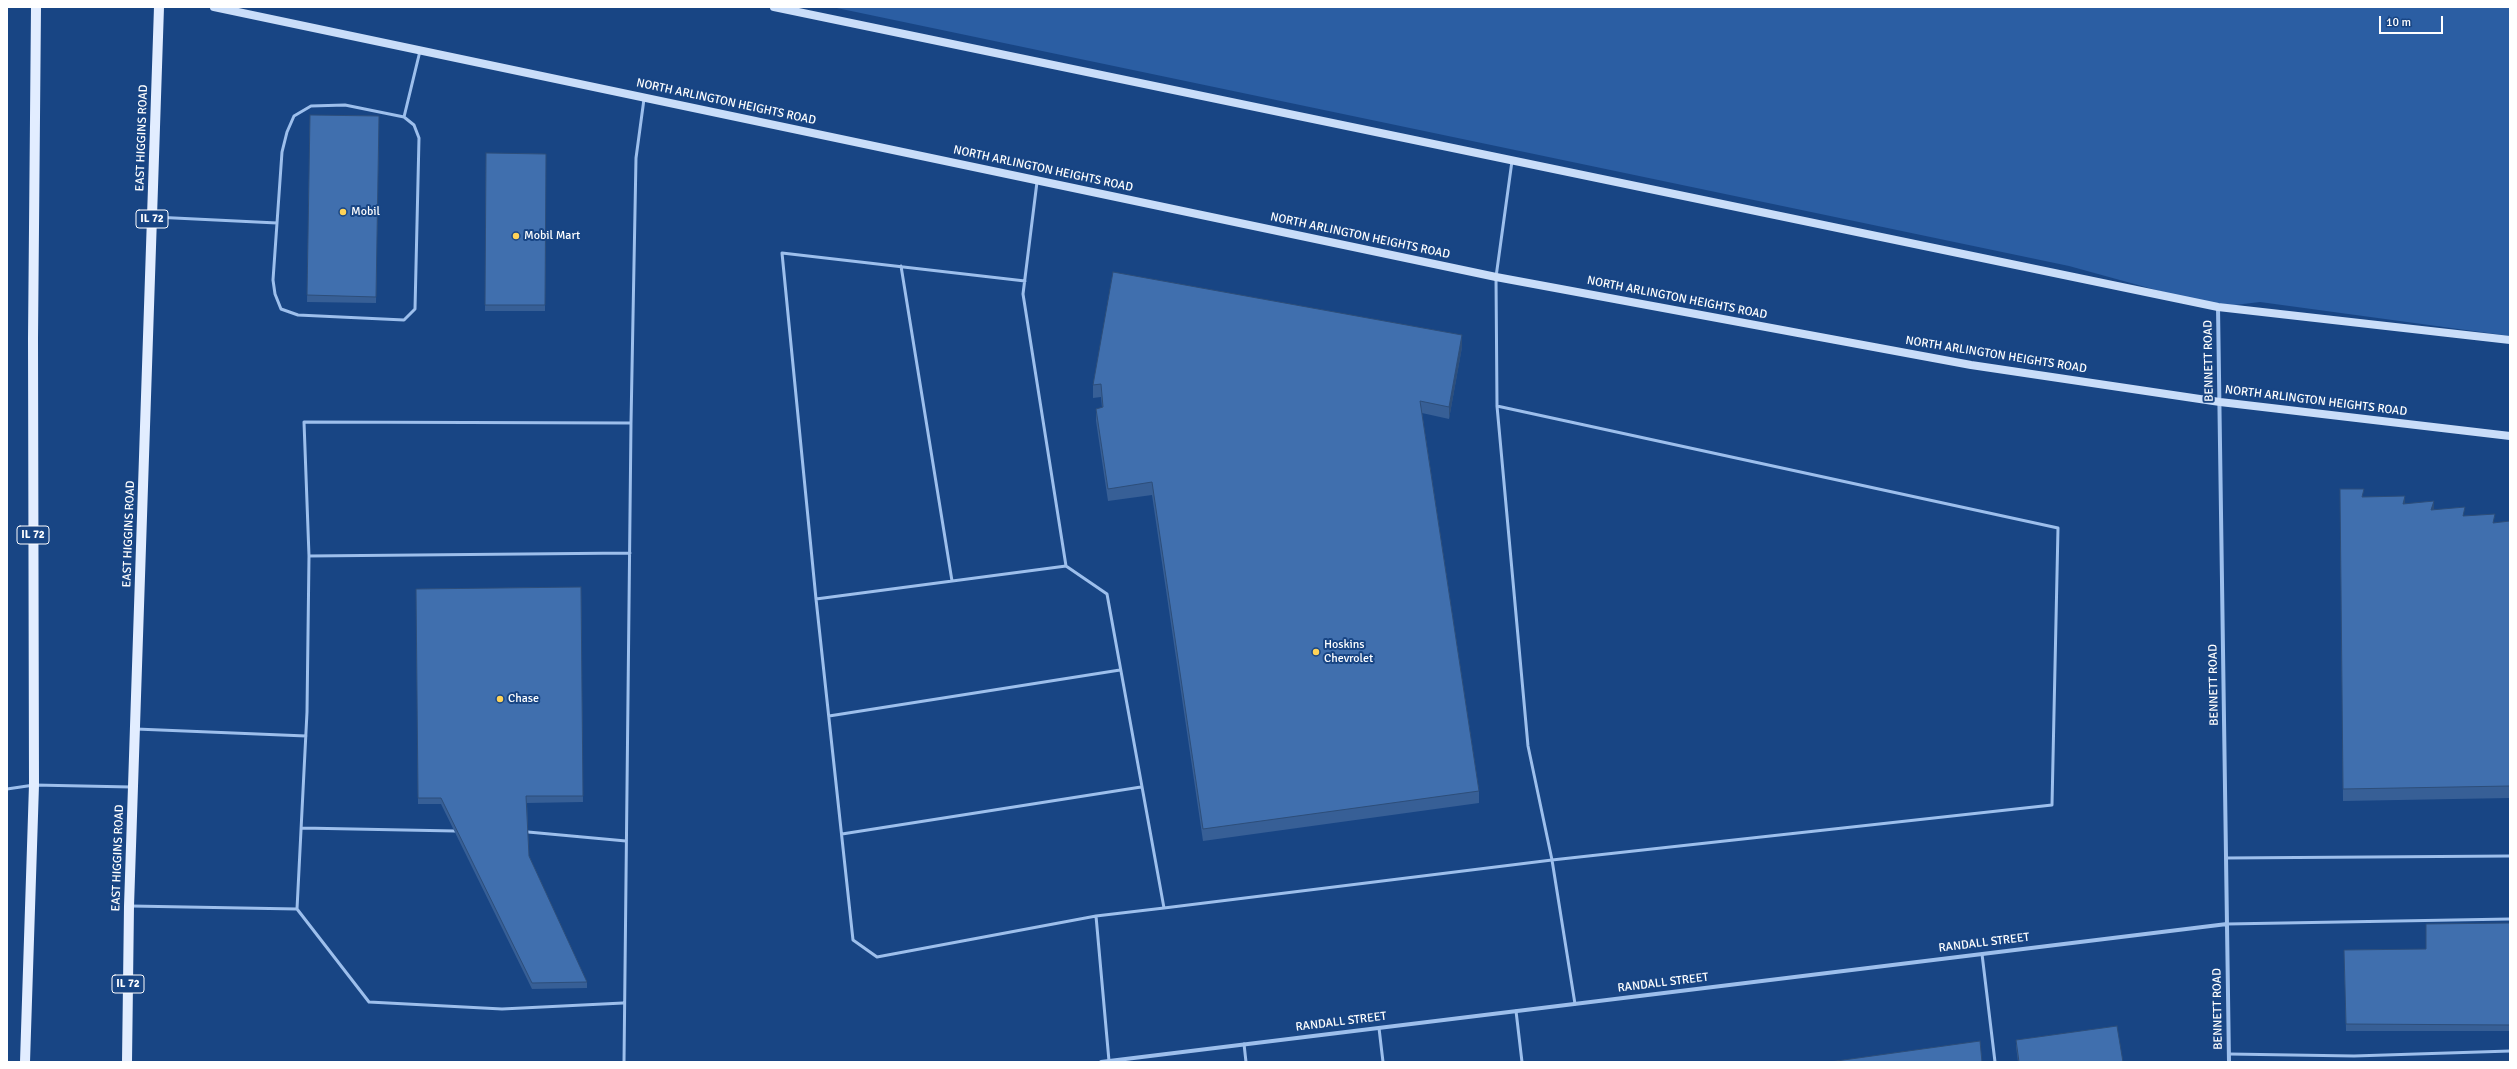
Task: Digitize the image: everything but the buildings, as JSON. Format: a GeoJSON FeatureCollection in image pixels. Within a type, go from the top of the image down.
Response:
{"type":"FeatureCollection","features":[{"type":"Feature","properties":{"kind":"main road","name":"IL 72"},"geometry":{"type":"LineString","coordinates":[[25,1062],[34,785],[33,338],[36,7]]}},
{"type":"Feature","properties":{"kind":"main road","name":"EAST HIGGINS ROAD"},"geometry":{"type":"LineString","coordinates":[[127,1062],[129,906],[159,7]]}},
{"type":"Feature","properties":{"kind":"main road","name":"NORTH ARLINGTON HEIGHTS ROAD"},"geometry":{"type":"LineString","coordinates":[[214,7],[1496,277],[1971,365],[2220,402],[2510,436]]}},
{"type":"Feature","properties":{"kind":"main road"},"geometry":{"type":"LineString","coordinates":[[774,7],[2218,307],[2510,340]]}},
{"type":"Feature","properties":{"kind":"street","name":"BENNETT ROAD"},"geometry":{"type":"LineString","coordinates":[[2218,307],[2229,1062]]}},
{"type":"Feature","properties":{"kind":"street","name":"RANDALL STREET"},"geometry":{"type":"LineString","coordinates":[[1101,1062],[2227,924]]}},
{"type":"Feature","properties":{"kind":"lane"},"geometry":{"type":"LineString","coordinates":[[404,117],[420,50]]}},
{"type":"Feature","properties":{"kind":"lane"},"geometry":{"type":"LineString","coordinates":[[624,1062],[623,1003],[636,158],[645,97]]}},
{"type":"Feature","properties":{"kind":"lane"},"geometry":{"type":"LineString","coordinates":[[346,105],[404,117],[414,125],[419,138],[415,309],[404,320],[298,315],[281,309],[275,294],[273,280],[277,224],[282,152],[287,132],[294,116],[311,106],[346,105]]}},
{"type":"Feature","properties":{"kind":"lane"},"geometry":{"type":"LineString","coordinates":[[1512,161],[1496,277],[1497,406],[1528,746],[1552,860],[1575,1004]]}},
{"type":"Feature","properties":{"kind":"lane"},"geometry":{"type":"LineString","coordinates":[[1037,180],[1023,294],[1066,566]]}},
{"type":"Feature","properties":{"kind":"lane"},"geometry":{"type":"LineString","coordinates":[[152,217],[277,224]]}},
{"type":"Feature","properties":{"kind":"lane"},"geometry":{"type":"LineString","coordinates":[[1025,281],[782,253],[816,599],[853,940],[877,956],[1096,916],[1552,860],[2052,805],[2058,528],[1497,406]]}},
{"type":"Feature","properties":{"kind":"lane"},"geometry":{"type":"LineString","coordinates":[[901,266],[952,580]]}},
{"type":"Feature","properties":{"kind":"lane"},"geometry":{"type":"LineString","coordinates":[[623,1003],[502,1008],[369,1002],[297,909],[306,736],[309,556],[304,422],[631,423]]}},
{"type":"Feature","properties":{"kind":"lane"},"geometry":{"type":"LineString","coordinates":[[309,556],[630,553]]}},
{"type":"Feature","properties":{"kind":"lane"},"geometry":{"type":"LineString","coordinates":[[816,599],[1066,566],[1107,594],[1164,908]]}},
{"type":"Feature","properties":{"kind":"lane"},"geometry":{"type":"LineString","coordinates":[[829,716],[1120,670]]}},
{"type":"Feature","properties":{"kind":"lane"},"geometry":{"type":"LineString","coordinates":[[135,729],[306,736]]}},
{"type":"Feature","properties":{"kind":"lane"},"geometry":{"type":"LineString","coordinates":[[7,789],[34,785],[134,787]]}},
{"type":"Feature","properties":{"kind":"lane"},"geometry":{"type":"LineString","coordinates":[[842,834],[1141,787]]}},
{"type":"Feature","properties":{"kind":"lane"},"geometry":{"type":"LineString","coordinates":[[302,828],[455,831]]}},
{"type":"Feature","properties":{"kind":"lane"},"geometry":{"type":"LineString","coordinates":[[528,832],[626,841]]}},
{"type":"Feature","properties":{"kind":"lane"},"geometry":{"type":"LineString","coordinates":[[2226,858],[2510,856]]}},
{"type":"Feature","properties":{"kind":"lane"},"geometry":{"type":"LineString","coordinates":[[129,906],[297,909]]}},
{"type":"Feature","properties":{"kind":"lane"},"geometry":{"type":"LineString","coordinates":[[1096,916],[1109,1061]]}},
{"type":"Feature","properties":{"kind":"lane"},"geometry":{"type":"LineString","coordinates":[[2227,924],[2510,919]]}},
{"type":"Feature","properties":{"kind":"lane"},"geometry":{"type":"LineString","coordinates":[[1982,954],[1995,1062]]}},
{"type":"Feature","properties":{"kind":"lane"},"geometry":{"type":"LineString","coordinates":[[1516,1011],[1522,1062]]}},
{"type":"Feature","properties":{"kind":"lane"},"geometry":{"type":"LineString","coordinates":[[1379,1028],[1383,1062]]}},
{"type":"Feature","properties":{"kind":"lane"},"geometry":{"type":"LineString","coordinates":[[1244,1044],[1246,1062]]}},
{"type":"Feature","properties":{"kind":"lane"},"geometry":{"type":"LineString","coordinates":[[2229,1054],[2354,1056],[2510,1051]]}},
{"type":"Feature","properties":{"kind":"shaded area"},"geometry":{"type":"Polygon","coordinates":[[[832,7],[2510,7],[2510,336],[2260,302],[2218,307],[2069,266],[832,7]]]}},
{"type":"Feature","properties":{"kind":"place","name":"Mobil"},"geometry":{"type":"Point","coordinates":[343,212]}},
{"type":"Feature","properties":{"kind":"place","name":"Mobil Mart"},"geometry":{"type":"Point","coordinates":[516,236]}},
{"type":"Feature","properties":{"kind":"place","name":"Hoskins Chevrolet"},"geometry":{"type":"Point","coordinates":[1316,652]}},
{"type":"Feature","properties":{"kind":"place","name":"Chase"},"geometry":{"type":"Point","coordinates":[500,699]}}]}
